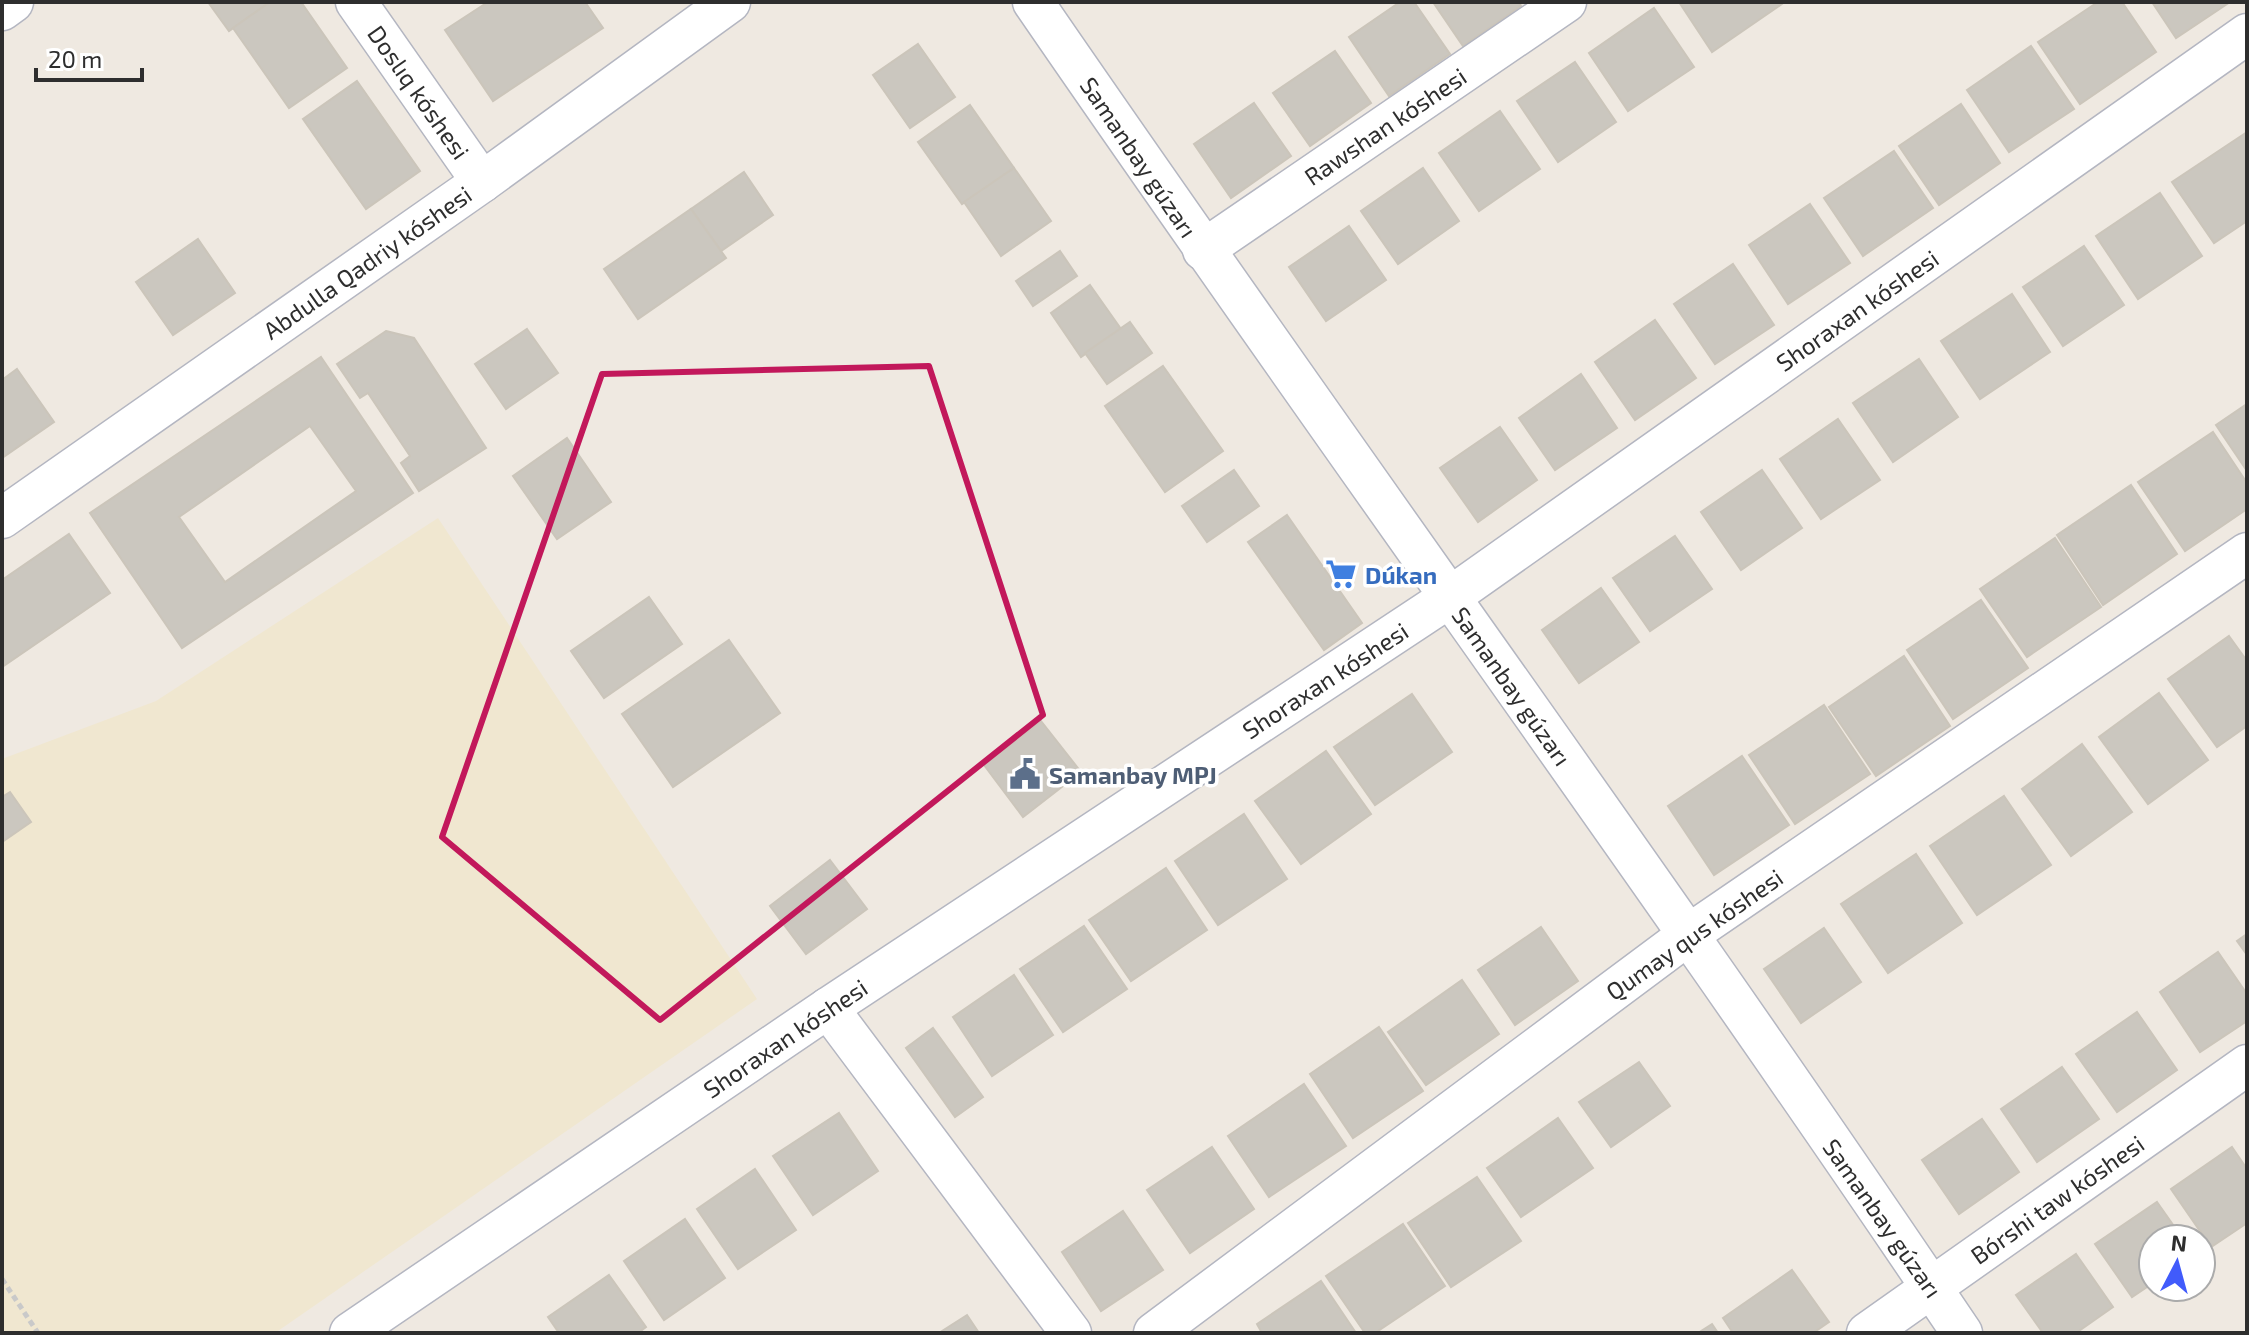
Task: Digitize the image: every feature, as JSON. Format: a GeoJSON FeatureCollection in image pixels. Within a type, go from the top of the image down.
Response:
{"type":"FeatureCollection","features":[{"type":"Feature","properties":{"kind":"street"},"geometry":{"type":"LineString","coordinates":[[2,10],[13,2]]}},
{"type":"Feature","properties":{"kind":"street","name":"Doslıq kóshesi"},"geometry":{"type":"LineString","coordinates":[[356,2],[482,182]]}},
{"type":"Feature","properties":{"kind":"street","name":"Abdulla Qadriy kóshesi"},"geometry":{"type":"LineString","coordinates":[[2,518],[482,182],[730,2]]}},
{"type":"Feature","properties":{"kind":"street","name":"Samanbay gúzarı"},"geometry":{"type":"LineString","coordinates":[[1033,2],[1203,250],[1688,935],[1962,1333]]}},
{"type":"Feature","properties":{"kind":"street","name":"Rawshan kóshesi"},"geometry":{"type":"LineString","coordinates":[[1203,250],[1566,2]]}},
{"type":"Feature","properties":{"kind":"street","name":"Shoraxan kóshesi"},"geometry":{"type":"LineString","coordinates":[[350,1333],[828,1008],[1450,597],[2247,34]]}},
{"type":"Feature","properties":{"kind":"street","name":"Qumay qus kóshesi"},"geometry":{"type":"LineString","coordinates":[[1154,1333],[1688,935],[2247,553]]}},
{"type":"Feature","properties":{"kind":"street"},"geometry":{"type":"LineString","coordinates":[[828,1008],[1071,1333]]}},
{"type":"Feature","properties":{"kind":"street","name":"Bórshi taw kóshesi"},"geometry":{"type":"LineString","coordinates":[[1867,1333],[2247,1065]]}},
{"type":"Feature","properties":{"kind":"path"},"geometry":{"type":"LineString","coordinates":[[2,1279],[38,1333]]}},
{"type":"Feature","properties":{"kind":"highlighted area"},"geometry":{"type":"Polygon","coordinates":[[[929,366],[1043,715],[660,1020],[442,837],[602,374],[929,366]]]}},
{"type":"Feature","properties":{"kind":"shaded area"},"geometry":{"type":"Polygon","coordinates":[[[438,518],[757,999],[275,1333],[2,1333],[2,759],[156,701],[438,518]]]}},
{"type":"Feature","properties":{"kind":"building"},"geometry":{"type":"Polygon","coordinates":[[[208,2],[270,2],[229,31],[208,2]]]}},
{"type":"Feature","properties":{"kind":"building"},"geometry":{"type":"Polygon","coordinates":[[[270,2],[301,2],[347,68],[289,108],[233,28],[270,2]]]}},
{"type":"Feature","properties":{"kind":"building"},"geometry":{"type":"Polygon","coordinates":[[[488,2],[585,2],[603,28],[493,101],[445,30],[488,2]]]}},
{"type":"Feature","properties":{"kind":"building"},"geometry":{"type":"Polygon","coordinates":[[[1400,2],[1414,2],[1450,54],[1389,96],[1349,37],[1400,2]]]}},
{"type":"Feature","properties":{"kind":"building"},"geometry":{"type":"Polygon","coordinates":[[[1433,2],[1519,2],[1521,6],[1463,46],[1433,2]]]}},
{"type":"Feature","properties":{"kind":"building"},"geometry":{"type":"Polygon","coordinates":[[[1679,2],[1781,2],[1782,4],[1712,52],[1679,2]]]}},
{"type":"Feature","properties":{"kind":"building"},"geometry":{"type":"Polygon","coordinates":[[[2098,2],[2122,2],[2156,52],[2080,104],[2038,42],[2098,2]]]}},
{"type":"Feature","properties":{"kind":"building"},"geometry":{"type":"Polygon","coordinates":[[[2152,2],[2230,2],[2176,38],[2152,2]]]}},
{"type":"Feature","properties":{"kind":"building"},"geometry":{"type":"Polygon","coordinates":[[[1654,8],[1694,67],[1628,111],[1589,53],[1654,8]]]}},
{"type":"Feature","properties":{"kind":"building"},"geometry":{"type":"Polygon","coordinates":[[[918,44],[955,97],[910,128],[873,75],[918,44]]]}},
{"type":"Feature","properties":{"kind":"building"},"geometry":{"type":"Polygon","coordinates":[[[2031,46],[2074,109],[2009,152],[1967,90],[2031,46]]]}},
{"type":"Feature","properties":{"kind":"building"},"geometry":{"type":"Polygon","coordinates":[[[1335,51],[1371,103],[1310,146],[1273,93],[1335,51]]]}},
{"type":"Feature","properties":{"kind":"building"},"geometry":{"type":"Polygon","coordinates":[[[1575,62],[1616,122],[1558,162],[1517,101],[1575,62]]]}},
{"type":"Feature","properties":{"kind":"building"},"geometry":{"type":"Polygon","coordinates":[[[357,81],[420,171],[366,209],[303,119],[357,81]]]}},
{"type":"Feature","properties":{"kind":"building"},"geometry":{"type":"Polygon","coordinates":[[[1254,103],[1291,156],[1231,198],[1194,144],[1254,103]]]}},
{"type":"Feature","properties":{"kind":"building"},"geometry":{"type":"Polygon","coordinates":[[[1961,104],[2000,163],[1939,205],[1899,146],[1961,104]]]}},
{"type":"Feature","properties":{"kind":"building"},"geometry":{"type":"Polygon","coordinates":[[[970,105],[1014,168],[962,204],[918,142],[970,105]]]}},
{"type":"Feature","properties":{"kind":"building"},"geometry":{"type":"Polygon","coordinates":[[[1500,111],[1540,169],[1479,211],[1439,153],[1500,111]]]}},
{"type":"Feature","properties":{"kind":"building"},"geometry":{"type":"Polygon","coordinates":[[[2247,132],[2247,221],[2214,243],[2172,182],[2247,132]]]}},
{"type":"Feature","properties":{"kind":"building"},"geometry":{"type":"Polygon","coordinates":[[[1894,151],[1933,208],[1863,256],[1824,198],[1894,151]]]}},
{"type":"Feature","properties":{"kind":"building"},"geometry":{"type":"Polygon","coordinates":[[[1014,168],[1051,221],[1001,256],[964,202],[1014,168]]]}},
{"type":"Feature","properties":{"kind":"building"},"geometry":{"type":"Polygon","coordinates":[[[1423,168],[1459,221],[1398,264],[1361,211],[1423,168]]]}},
{"type":"Feature","properties":{"kind":"building"},"geometry":{"type":"Polygon","coordinates":[[[744,172],[773,215],[721,251],[691,209],[744,172]]]}},
{"type":"Feature","properties":{"kind":"building"},"geometry":{"type":"Polygon","coordinates":[[[2160,193],[2202,256],[2138,299],[2096,236],[2160,193]]]}},
{"type":"Feature","properties":{"kind":"building"},"geometry":{"type":"Polygon","coordinates":[[[1810,204],[1850,263],[1788,304],[1749,245],[1810,204]]]}},
{"type":"Feature","properties":{"kind":"building"},"geometry":{"type":"Polygon","coordinates":[[[691,209],[726,258],[638,319],[604,269],[691,209]]]}},
{"type":"Feature","properties":{"kind":"building"},"geometry":{"type":"Polygon","coordinates":[[[1349,226],[1386,280],[1326,321],[1289,267],[1349,226]]]}},
{"type":"Feature","properties":{"kind":"building"},"geometry":{"type":"Polygon","coordinates":[[[198,239],[235,293],[173,335],[136,282],[198,239]]]}},
{"type":"Feature","properties":{"kind":"building"},"geometry":{"type":"Polygon","coordinates":[[[2084,246],[2124,305],[2063,346],[2023,287],[2084,246]]]}},
{"type":"Feature","properties":{"kind":"building"},"geometry":{"type":"Polygon","coordinates":[[[1060,251],[1077,276],[1033,306],[1016,281],[1060,251]]]}},
{"type":"Feature","properties":{"kind":"building"},"geometry":{"type":"Polygon","coordinates":[[[1733,264],[1774,325],[1715,364],[1674,304],[1733,264]]]}},
{"type":"Feature","properties":{"kind":"building"},"geometry":{"type":"Polygon","coordinates":[[[1090,285],[1121,329],[1081,357],[1051,313],[1090,285]]]}},
{"type":"Feature","properties":{"kind":"building"},"geometry":{"type":"Polygon","coordinates":[[[2012,294],[2050,352],[1980,399],[1941,341],[2012,294]]]}},
{"type":"Feature","properties":{"kind":"building"},"geometry":{"type":"Polygon","coordinates":[[[1655,320],[1696,378],[1635,420],[1595,362],[1655,320]]]}},
{"type":"Feature","properties":{"kind":"building"},"geometry":{"type":"Polygon","coordinates":[[[1130,322],[1152,353],[1107,384],[1085,353],[1130,322]]]}},
{"type":"Feature","properties":{"kind":"building"},"geometry":{"type":"Polygon","coordinates":[[[527,329],[558,373],[506,409],[475,364],[527,329]]]}},
{"type":"Feature","properties":{"kind":"building"},"geometry":{"type":"Polygon","coordinates":[[[386,331],[414,338],[486,448],[419,491],[401,463],[410,456],[368,393],[360,398],[337,364],[386,331]]]}},
{"type":"Feature","properties":{"kind":"building"},"geometry":{"type":"Polygon","coordinates":[[[321,357],[413,493],[182,648],[90,513],[321,357]],[[310,426],[179,517],[225,582],[356,491],[310,426]]]}},
{"type":"Feature","properties":{"kind":"building"},"geometry":{"type":"Polygon","coordinates":[[[1919,359],[1958,417],[1893,462],[1853,403],[1919,359]]]}},
{"type":"Feature","properties":{"kind":"building"},"geometry":{"type":"Polygon","coordinates":[[[1163,366],[1223,451],[1165,492],[1105,406],[1163,366]]]}},
{"type":"Feature","properties":{"kind":"building"},"geometry":{"type":"Polygon","coordinates":[[[17,369],[54,422],[2,458],[2,380],[17,369]]]}},
{"type":"Feature","properties":{"kind":"building"},"geometry":{"type":"Polygon","coordinates":[[[1581,374],[1617,428],[1555,470],[1519,418],[1581,374]]]}},
{"type":"Feature","properties":{"kind":"building"},"geometry":{"type":"Polygon","coordinates":[[[2247,404],[2247,471],[2216,425],[2247,404]]]}},
{"type":"Feature","properties":{"kind":"building"},"geometry":{"type":"Polygon","coordinates":[[[1838,419],[1880,480],[1821,519],[1780,459],[1838,419]]]}},
{"type":"Feature","properties":{"kind":"building"},"geometry":{"type":"Polygon","coordinates":[[[1500,427],[1537,480],[1478,522],[1440,468],[1500,427]]]}},
{"type":"Feature","properties":{"kind":"building"},"geometry":{"type":"Polygon","coordinates":[[[2213,432],[2247,483],[2247,509],[2185,551],[2138,482],[2213,432]]]}},
{"type":"Feature","properties":{"kind":"building"},"geometry":{"type":"Polygon","coordinates":[[[567,438],[611,502],[557,539],[513,476],[567,438]]]}},
{"type":"Feature","properties":{"kind":"building"},"geometry":{"type":"Polygon","coordinates":[[[1234,470],[1259,506],[1207,542],[1182,506],[1234,470]]]}},
{"type":"Feature","properties":{"kind":"building"},"geometry":{"type":"Polygon","coordinates":[[[1762,470],[1802,528],[1741,570],[1701,512],[1762,470]]]}},
{"type":"Feature","properties":{"kind":"building"},"geometry":{"type":"Polygon","coordinates":[[[2131,485],[2177,554],[2103,605],[2057,535],[2131,485]]]}},
{"type":"Feature","properties":{"kind":"building"},"geometry":{"type":"Polygon","coordinates":[[[1287,515],[1362,623],[1324,650],[1248,542],[1287,515]]]}},
{"type":"Feature","properties":{"kind":"building"},"geometry":{"type":"Polygon","coordinates":[[[69,534],[110,593],[2,667],[2,580],[69,534]]]}},
{"type":"Feature","properties":{"kind":"building"},"geometry":{"type":"Polygon","coordinates":[[[1675,536],[1712,589],[1650,631],[1613,578],[1675,536]]]}},
{"type":"Feature","properties":{"kind":"building"},"geometry":{"type":"Polygon","coordinates":[[[2055,538],[2101,607],[2027,657],[1980,589],[2055,538]]]}},
{"type":"Feature","properties":{"kind":"building"},"geometry":{"type":"Polygon","coordinates":[[[1601,588],[1639,642],[1579,683],[1542,630],[1601,588]]]}},
{"type":"Feature","properties":{"kind":"building"},"geometry":{"type":"Polygon","coordinates":[[[649,597],[682,644],[604,698],[571,651],[649,597]]]}},
{"type":"Feature","properties":{"kind":"building"},"geometry":{"type":"Polygon","coordinates":[[[1981,600],[2028,668],[1953,719],[1907,650],[1981,600]]]}},
{"type":"Feature","properties":{"kind":"building"},"geometry":{"type":"Polygon","coordinates":[[[2229,636],[2247,661],[2247,726],[2217,747],[2168,679],[2229,636]]]}},
{"type":"Feature","properties":{"kind":"building"},"geometry":{"type":"Polygon","coordinates":[[[729,640],[780,713],[673,787],[622,714],[729,640]]]}},
{"type":"Feature","properties":{"kind":"building"},"geometry":{"type":"Polygon","coordinates":[[[1904,656],[1950,726],[1876,776],[1829,707],[1904,656]]]}},
{"type":"Feature","properties":{"kind":"building"},"geometry":{"type":"Polygon","coordinates":[[[2159,693],[2208,760],[2148,804],[2099,737],[2159,693]]]}},
{"type":"Feature","properties":{"kind":"building"},"geometry":{"type":"Polygon","coordinates":[[[1412,694],[1452,752],[1375,805],[1334,747],[1412,694]]]}},
{"type":"Feature","properties":{"kind":"building"},"geometry":{"type":"Polygon","coordinates":[[[1824,705],[1870,774],[1795,824],[1749,755],[1824,705]]]}},
{"type":"Feature","properties":{"kind":"building"},"geometry":{"type":"Polygon","coordinates":[[[1041,721],[1081,772],[1023,817],[984,765],[1041,721]]]}},
{"type":"Feature","properties":{"kind":"building"},"geometry":{"type":"Polygon","coordinates":[[[2082,744],[2132,812],[2071,856],[2022,789],[2082,744]]]}},
{"type":"Feature","properties":{"kind":"building"},"geometry":{"type":"Polygon","coordinates":[[[1326,751],[1371,814],[1301,864],[1255,801],[1326,751]]]}},
{"type":"Feature","properties":{"kind":"building"},"geometry":{"type":"Polygon","coordinates":[[[1742,756],[1789,825],[1714,875],[1668,806],[1742,756]]]}},
{"type":"Feature","properties":{"kind":"building"},"geometry":{"type":"Polygon","coordinates":[[[10,792],[31,822],[2,842],[2,797],[10,792]]]}},
{"type":"Feature","properties":{"kind":"building"},"geometry":{"type":"Polygon","coordinates":[[[2004,796],[2051,865],[1977,915],[1930,846],[2004,796]]]}},
{"type":"Feature","properties":{"kind":"building"},"geometry":{"type":"Polygon","coordinates":[[[1244,814],[1287,879],[1218,925],[1175,861],[1244,814]]]}},
{"type":"Feature","properties":{"kind":"building"},"geometry":{"type":"Polygon","coordinates":[[[1916,854],[1962,923],[1888,973],[1841,904],[1916,854]]]}},
{"type":"Feature","properties":{"kind":"building"},"geometry":{"type":"Polygon","coordinates":[[[830,860],[867,909],[806,954],[770,906],[830,860]]]}},
{"type":"Feature","properties":{"kind":"building"},"geometry":{"type":"Polygon","coordinates":[[[1166,868],[1207,930],[1131,981],[1089,920],[1166,868]]]}},
{"type":"Feature","properties":{"kind":"building"},"geometry":{"type":"Polygon","coordinates":[[[1084,926],[1127,989],[1063,1032],[1020,969],[1084,926]]]}},
{"type":"Feature","properties":{"kind":"building"},"geometry":{"type":"Polygon","coordinates":[[[1541,927],[1578,981],[1515,1025],[1478,970],[1541,927]]]}},
{"type":"Feature","properties":{"kind":"building"},"geometry":{"type":"Polygon","coordinates":[[[1824,928],[1861,982],[1801,1023],[1764,969],[1824,928]]]}},
{"type":"Feature","properties":{"kind":"building"},"geometry":{"type":"Polygon","coordinates":[[[2247,934],[2247,955],[2237,941],[2247,934]]]}},
{"type":"Feature","properties":{"kind":"building"},"geometry":{"type":"Polygon","coordinates":[[[2218,952],[2247,994],[2247,1021],[2200,1052],[2160,992],[2218,952]]]}},
{"type":"Feature","properties":{"kind":"building"},"geometry":{"type":"Polygon","coordinates":[[[1014,975],[1053,1035],[992,1076],[953,1017],[1014,975]]]}},
{"type":"Feature","properties":{"kind":"building"},"geometry":{"type":"Polygon","coordinates":[[[1462,980],[1499,1034],[1426,1085],[1388,1032],[1462,980]]]}},
{"type":"Feature","properties":{"kind":"building"},"geometry":{"type":"Polygon","coordinates":[[[2137,1012],[2177,1070],[2117,1112],[2076,1054],[2137,1012]]]}},
{"type":"Feature","properties":{"kind":"building"},"geometry":{"type":"Polygon","coordinates":[[[1379,1027],[1423,1091],[1353,1138],[1310,1074],[1379,1027]]]}},
{"type":"Feature","properties":{"kind":"building"},"geometry":{"type":"Polygon","coordinates":[[[933,1028],[983,1097],[955,1117],[906,1048],[933,1028]]]}},
{"type":"Feature","properties":{"kind":"building"},"geometry":{"type":"Polygon","coordinates":[[[1639,1062],[1670,1106],[1611,1147],[1579,1102],[1639,1062]]]}},
{"type":"Feature","properties":{"kind":"building"},"geometry":{"type":"Polygon","coordinates":[[[2062,1067],[2099,1119],[2037,1162],[2001,1109],[2062,1067]]]}},
{"type":"Feature","properties":{"kind":"building"},"geometry":{"type":"Polygon","coordinates":[[[1304,1084],[1346,1146],[1269,1197],[1228,1136],[1304,1084]]]}},
{"type":"Feature","properties":{"kind":"building"},"geometry":{"type":"Polygon","coordinates":[[[839,1113],[878,1171],[813,1215],[773,1156],[839,1113]]]}},
{"type":"Feature","properties":{"kind":"building"},"geometry":{"type":"Polygon","coordinates":[[[1558,1118],[1593,1168],[1521,1217],[1487,1168],[1558,1118]]]}},
{"type":"Feature","properties":{"kind":"building"},"geometry":{"type":"Polygon","coordinates":[[[1982,1119],[2019,1172],[1959,1214],[1922,1160],[1982,1119]]]}},
{"type":"Feature","properties":{"kind":"building"},"geometry":{"type":"Polygon","coordinates":[[[1212,1147],[1254,1209],[1190,1253],[1147,1190],[1212,1147]]]}},
{"type":"Feature","properties":{"kind":"building"},"geometry":{"type":"Polygon","coordinates":[[[2232,1147],[2247,1169],[2247,1223],[2217,1243],[2217,1223],[2194,1223],[2171,1189],[2232,1147]]]}},
{"type":"Feature","properties":{"kind":"building"},"geometry":{"type":"Polygon","coordinates":[[[755,1169],[796,1230],[738,1269],[697,1209],[755,1169]]]}},
{"type":"Feature","properties":{"kind":"building"},"geometry":{"type":"Polygon","coordinates":[[[1477,1177],[1521,1241],[1451,1287],[1408,1223],[1477,1177]]]}},
{"type":"Feature","properties":{"kind":"building"},"geometry":{"type":"Polygon","coordinates":[[[2157,1202],[2172,1223],[2137,1223],[2137,1294],[2132,1297],[2095,1244],[2157,1202]]]}},
{"type":"Feature","properties":{"kind":"building"},"geometry":{"type":"Polygon","coordinates":[[[1123,1211],[1163,1270],[1101,1311],[1062,1252],[1123,1211]]]}},
{"type":"Feature","properties":{"kind":"building"},"geometry":{"type":"Polygon","coordinates":[[[685,1219],[725,1278],[664,1320],[624,1261],[685,1219]]]}},
{"type":"Feature","properties":{"kind":"building"},"geometry":{"type":"Polygon","coordinates":[[[1403,1224],[1445,1286],[1375,1333],[1365,1333],[1326,1276],[1403,1224]]]}},
{"type":"Feature","properties":{"kind":"building"},"geometry":{"type":"Polygon","coordinates":[[[2076,1254],[2113,1307],[2076,1333],[2043,1333],[2016,1295],[2076,1254]]]}},
{"type":"Feature","properties":{"kind":"building"},"geometry":{"type":"Polygon","coordinates":[[[1792,1270],[1829,1322],[1813,1333],[1733,1333],[1723,1318],[1792,1270]]]}},
{"type":"Feature","properties":{"kind":"building"},"geometry":{"type":"Polygon","coordinates":[[[609,1275],[646,1327],[638,1333],[559,1333],[548,1317],[609,1275]]]}},
{"type":"Feature","properties":{"kind":"building"},"geometry":{"type":"Polygon","coordinates":[[[1321,1281],[1356,1333],[1262,1333],[1257,1324],[1321,1281]]]}},
{"type":"Feature","properties":{"kind":"building"},"geometry":{"type":"Polygon","coordinates":[[[967,1315],[979,1333],[939,1333],[967,1315]]]}},
{"type":"Feature","properties":{"kind":"building"},"geometry":{"type":"Polygon","coordinates":[[[1712,1324],[1718,1333],[1698,1333],[1712,1324]]]}},
{"type":"Feature","properties":{"kind":"place","name":"Dúkan"},"geometry":{"type":"Point","coordinates":[1341,574]}},
{"type":"Feature","properties":{"kind":"place","name":"Samanbay MPJ"},"geometry":{"type":"Point","coordinates":[1025,774]}}]}
